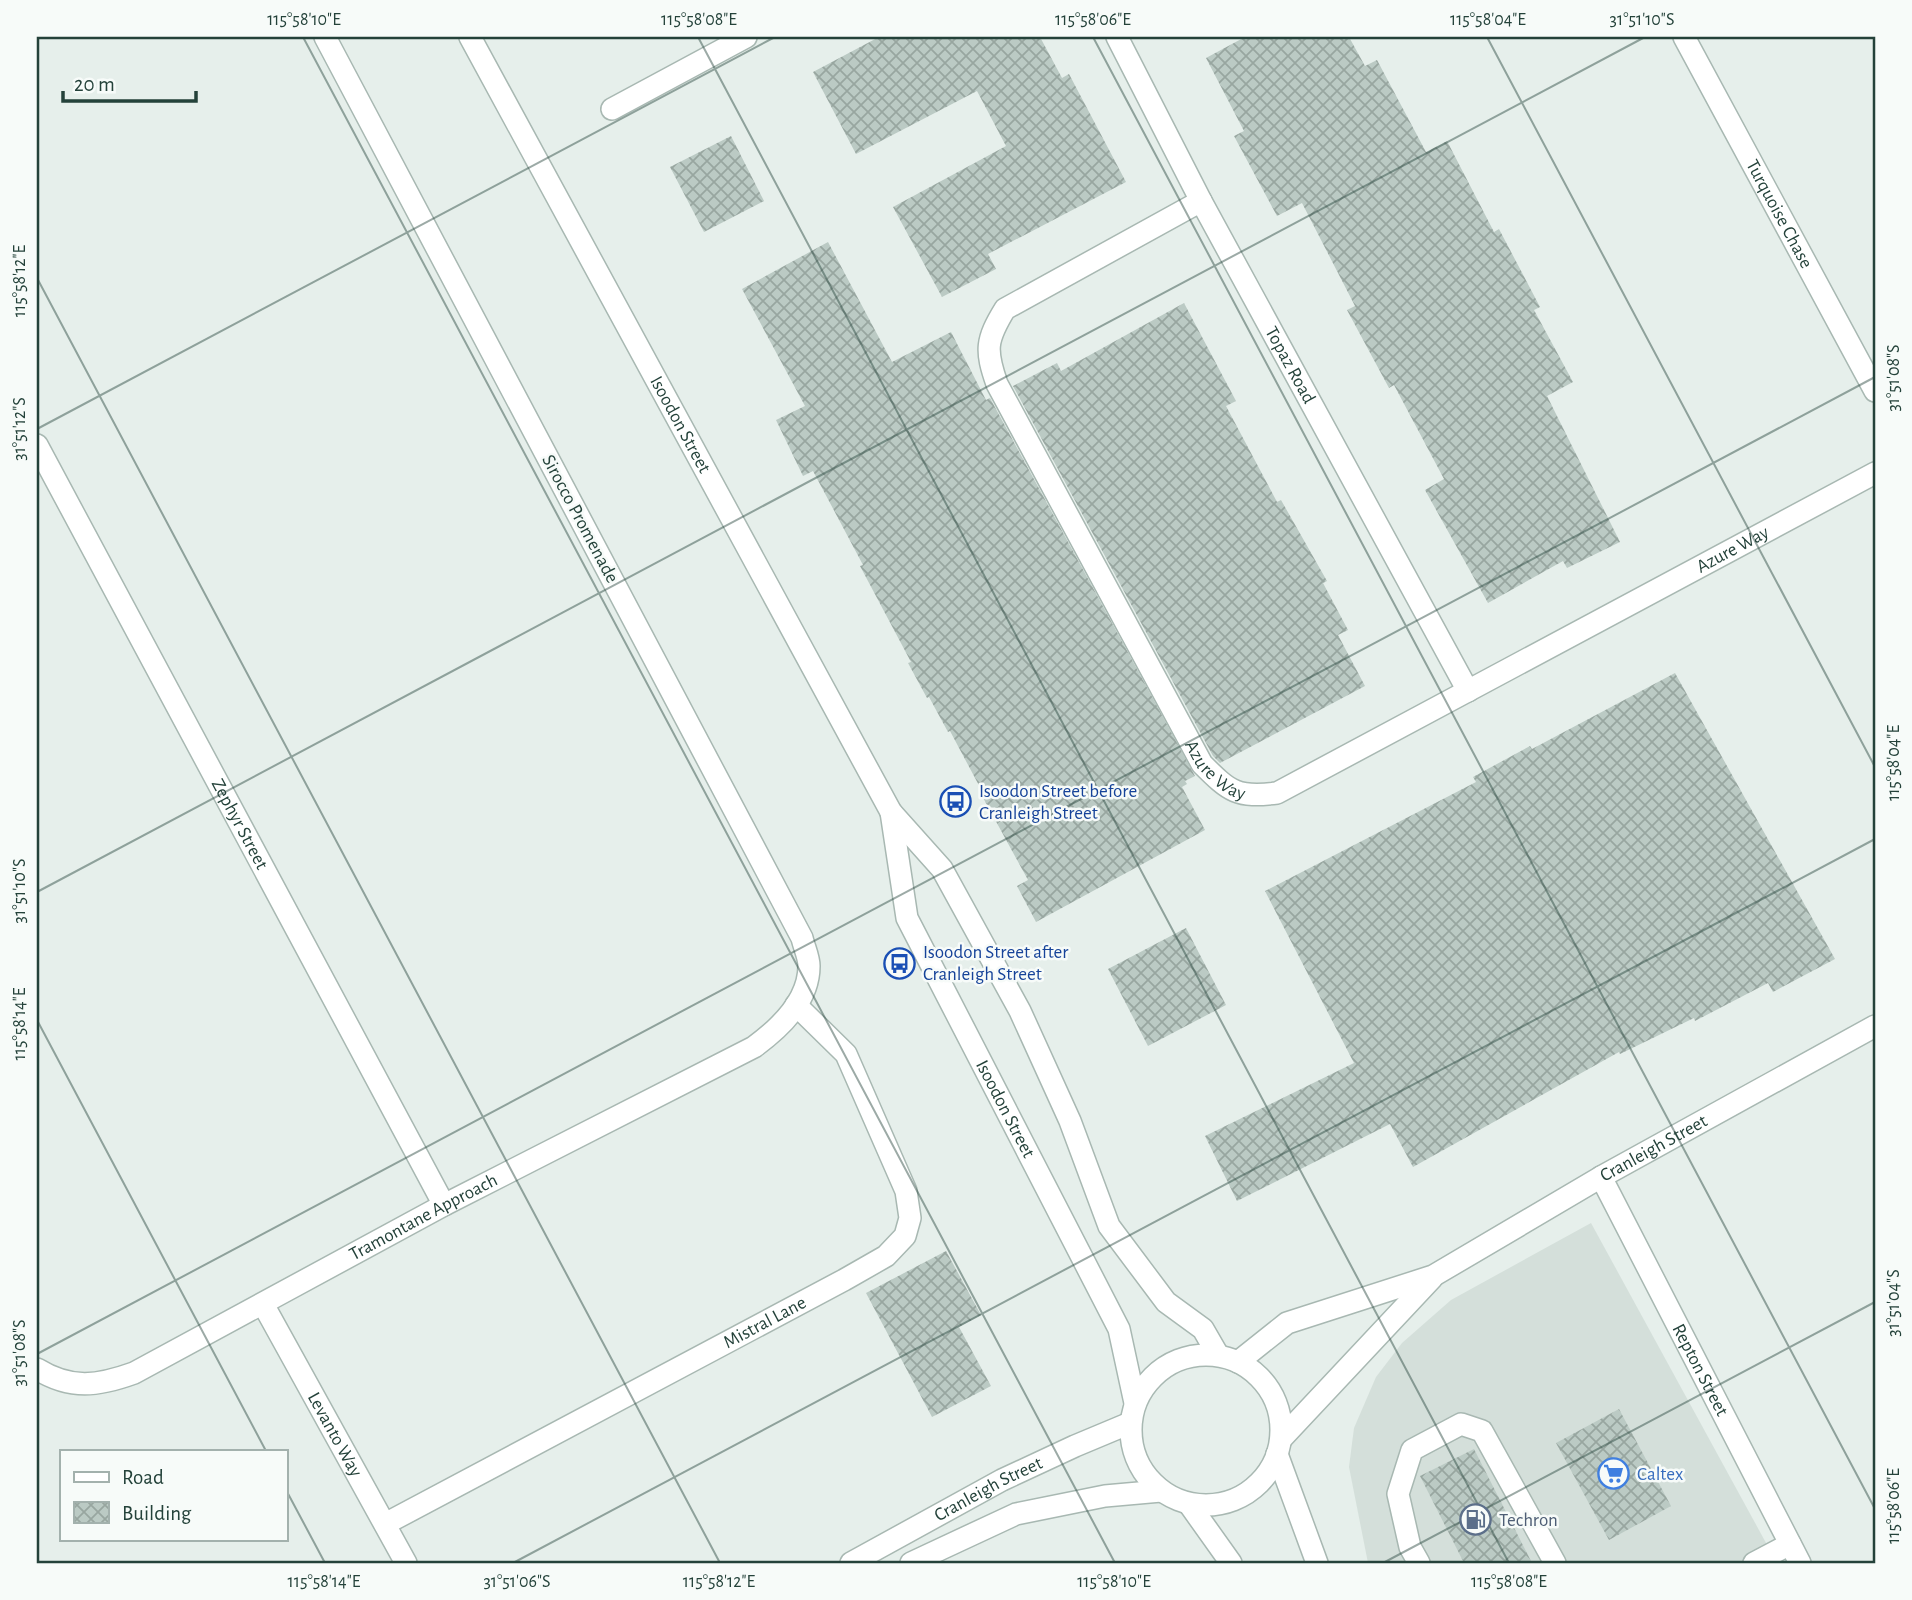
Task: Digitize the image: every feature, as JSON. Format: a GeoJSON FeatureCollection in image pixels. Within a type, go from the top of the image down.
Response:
{"type":"FeatureCollection","features":[{"type":"Feature","properties":{"kind":"street","name":"Sirocco Promenade"},"geometry":{"type":"LineString","coordinates":[[325,37],[802,938],[809,965],[804,988],[796,1005]]}},
{"type":"Feature","properties":{"kind":"street","name":"Isoodon Street"},"geometry":{"type":"LineString","coordinates":[[470,37],[891,812],[942,869],[1020,1011],[1070,1121],[1109,1227],[1166,1303],[1203,1329],[1228,1359],[1256,1373],[1269,1389],[1278,1407],[1279,1446],[1317,1563]]}},
{"type":"Feature","properties":{"kind":"street"},"geometry":{"type":"LineString","coordinates":[[612,109],[746,37]]}},
{"type":"Feature","properties":{"kind":"street","name":"Topaz Road"},"geometry":{"type":"LineString","coordinates":[[1117,37],[1201,201],[1468,691]]}},
{"type":"Feature","properties":{"kind":"street","name":"Turquoise Chase"},"geometry":{"type":"LineString","coordinates":[[1685,37],[1875,391]]}},
{"type":"Feature","properties":{"kind":"street","name":"Azure Way"},"geometry":{"type":"LineString","coordinates":[[1201,201],[1005,309],[992,331],[988,358],[997,384],[1202,764],[1224,786],[1250,797],[1278,793],[1875,474]]}},
{"type":"Feature","properties":{"kind":"street","name":"Zephyr Street"},"geometry":{"type":"LineString","coordinates":[[37,445],[444,1205]]}},
{"type":"Feature","properties":{"kind":"street","name":"Isoodon Street"},"geometry":{"type":"LineString","coordinates":[[891,812],[907,918],[1119,1329],[1133,1413],[1131,1444],[1137,1463],[1148,1480],[1161,1491],[1189,1504],[1212,1505],[1235,1500],[1261,1481],[1279,1446]]}},
{"type":"Feature","properties":{"kind":"street","name":"Tramontane Approach"},"geometry":{"type":"LineString","coordinates":[[37,1369],[49,1376],[78,1384],[106,1383],[134,1373],[444,1205],[754,1047],[779,1029],[796,1005]]}},
{"type":"Feature","properties":{"kind":"street","name":"Mistral Lane"},"geometry":{"type":"LineString","coordinates":[[385,1524],[844,1280],[886,1256],[905,1236],[910,1218],[906,1191],[846,1054],[796,1005]]}},
{"type":"Feature","properties":{"kind":"street","name":"Cranleigh Street"},"geometry":{"type":"LineString","coordinates":[[1228,1359],[1287,1323],[1433,1276],[1601,1177],[1875,1027]]}},
{"type":"Feature","properties":{"kind":"street","name":"Repton Street"},"geometry":{"type":"LineString","coordinates":[[1601,1177],[1795,1554]]}},
{"type":"Feature","properties":{"kind":"street","name":"Cranleigh Street"},"geometry":{"type":"LineString","coordinates":[[1279,1446],[1433,1276]]}},
{"type":"Feature","properties":{"kind":"street","name":"Levanto Way"},"geometry":{"type":"LineString","coordinates":[[263,1304],[407,1563]]}},
{"type":"Feature","properties":{"kind":"street"},"geometry":{"type":"LineString","coordinates":[[1133,1413],[1145,1385],[1160,1370],[1178,1360],[1198,1355],[1228,1359]]}},
{"type":"Feature","properties":{"kind":"street","name":"Cranleigh Street"},"geometry":{"type":"LineString","coordinates":[[851,1563],[1002,1480],[1075,1446],[1133,1413]]}},
{"type":"Feature","properties":{"kind":"street"},"geometry":{"type":"LineString","coordinates":[[1419,1563],[1410,1547],[1398,1494],[1412,1450],[1461,1424],[1482,1431],[1555,1563]]}},
{"type":"Feature","properties":{"kind":"street","name":"Cranleigh Street"},"geometry":{"type":"LineString","coordinates":[[911,1563],[1016,1514],[1105,1496],[1161,1491]]}},
{"type":"Feature","properties":{"kind":"street","name":"Isoodon Street"},"geometry":{"type":"LineString","coordinates":[[1189,1504],[1231,1563]]}},
{"type":"Feature","properties":{"kind":"street"},"geometry":{"type":"LineString","coordinates":[[1754,1563],[1795,1554]]}},
{"type":"Feature","properties":{"kind":"shaded area"},"geometry":{"type":"Polygon","coordinates":[[[1591,1223],[1777,1563],[1368,1563],[1349,1467],[1354,1428],[1376,1377],[1402,1343],[1451,1300],[1591,1223]]]}},
{"type":"Feature","properties":{"kind":"building"},"geometry":{"type":"Polygon","coordinates":[[[879,37],[1040,37],[1062,78],[1069,74],[1126,182],[988,254],[996,269],[942,297],[893,207],[1006,146],[977,91],[856,154],[813,72],[879,37]]]}},
{"type":"Feature","properties":{"kind":"building"},"geometry":{"type":"Polygon","coordinates":[[[1245,37],[1349,37],[1365,66],[1377,60],[1426,152],[1447,141],[1494,232],[1499,229],[1540,307],[1534,310],[1573,382],[1547,396],[1620,542],[1567,568],[1563,561],[1488,603],[1425,490],[1444,479],[1394,385],[1389,388],[1347,310],[1355,306],[1302,203],[1277,216],[1234,136],[1244,131],[1206,58],[1245,37]]]}},
{"type":"Feature","properties":{"kind":"building"},"geometry":{"type":"Polygon","coordinates":[[[731,136],[764,201],[704,232],[670,167],[731,136]]]}},
{"type":"Feature","properties":{"kind":"building"},"geometry":{"type":"Polygon","coordinates":[[[828,242],[892,362],[951,332],[986,400],[990,398],[1195,776],[1185,781],[1187,784],[1182,787],[1205,830],[1036,922],[1017,886],[1028,880],[981,794],[983,793],[950,731],[948,732],[929,697],[927,698],[908,663],[911,662],[813,471],[803,476],[776,420],[805,406],[742,289],[828,242]]]}},
{"type":"Feature","properties":{"kind":"building"},"geometry":{"type":"Polygon","coordinates":[[[1184,303],[1236,401],[1226,406],[1277,502],[1281,500],[1327,581],[1323,583],[1348,630],[1338,635],[1365,686],[1220,763],[1213,756],[1013,386],[1057,363],[1061,371],[1184,303]]]}},
{"type":"Feature","properties":{"kind":"building"},"geometry":{"type":"Polygon","coordinates":[[[1675,673],[1835,959],[1773,992],[1768,983],[1695,1021],[1694,1018],[1620,1054],[1619,1052],[1413,1167],[1390,1124],[1237,1201],[1205,1136],[1354,1063],[1265,891],[1476,782],[1473,777],[1530,746],[1532,749],[1675,673]]]}},
{"type":"Feature","properties":{"kind":"building"},"geometry":{"type":"Polygon","coordinates":[[[1186,928],[1226,1005],[1148,1046],[1108,969],[1186,928]]]}},
{"type":"Feature","properties":{"kind":"building"},"geometry":{"type":"Polygon","coordinates":[[[946,1251],[981,1315],[959,1327],[991,1386],[932,1417],[866,1293],[946,1251]]]}},
{"type":"Feature","properties":{"kind":"building","name":"Caltex"},"geometry":{"type":"Polygon","coordinates":[[[1619,1409],[1671,1506],[1609,1540],[1556,1443],[1619,1409]]]}},
{"type":"Feature","properties":{"kind":"building","name":"Techron"},"geometry":{"type":"Polygon","coordinates":[[[1474,1449],[1532,1563],[1464,1563],[1420,1476],[1474,1449]]]}},
{"type":"Feature","properties":{"kind":"place","name":"Isoodon Street before Cranleigh Street"},"geometry":{"type":"Point","coordinates":[956,802]}},
{"type":"Feature","properties":{"kind":"place","name":"Isoodon Street after Cranleigh Street"},"geometry":{"type":"Point","coordinates":[900,963]}},
{"type":"Feature","properties":{"kind":"place","name":"Caltex"},"geometry":{"type":"Point","coordinates":[1614,1474]}},
{"type":"Feature","properties":{"kind":"place","name":"Techron"},"geometry":{"type":"Point","coordinates":[1476,1520]}}]}
